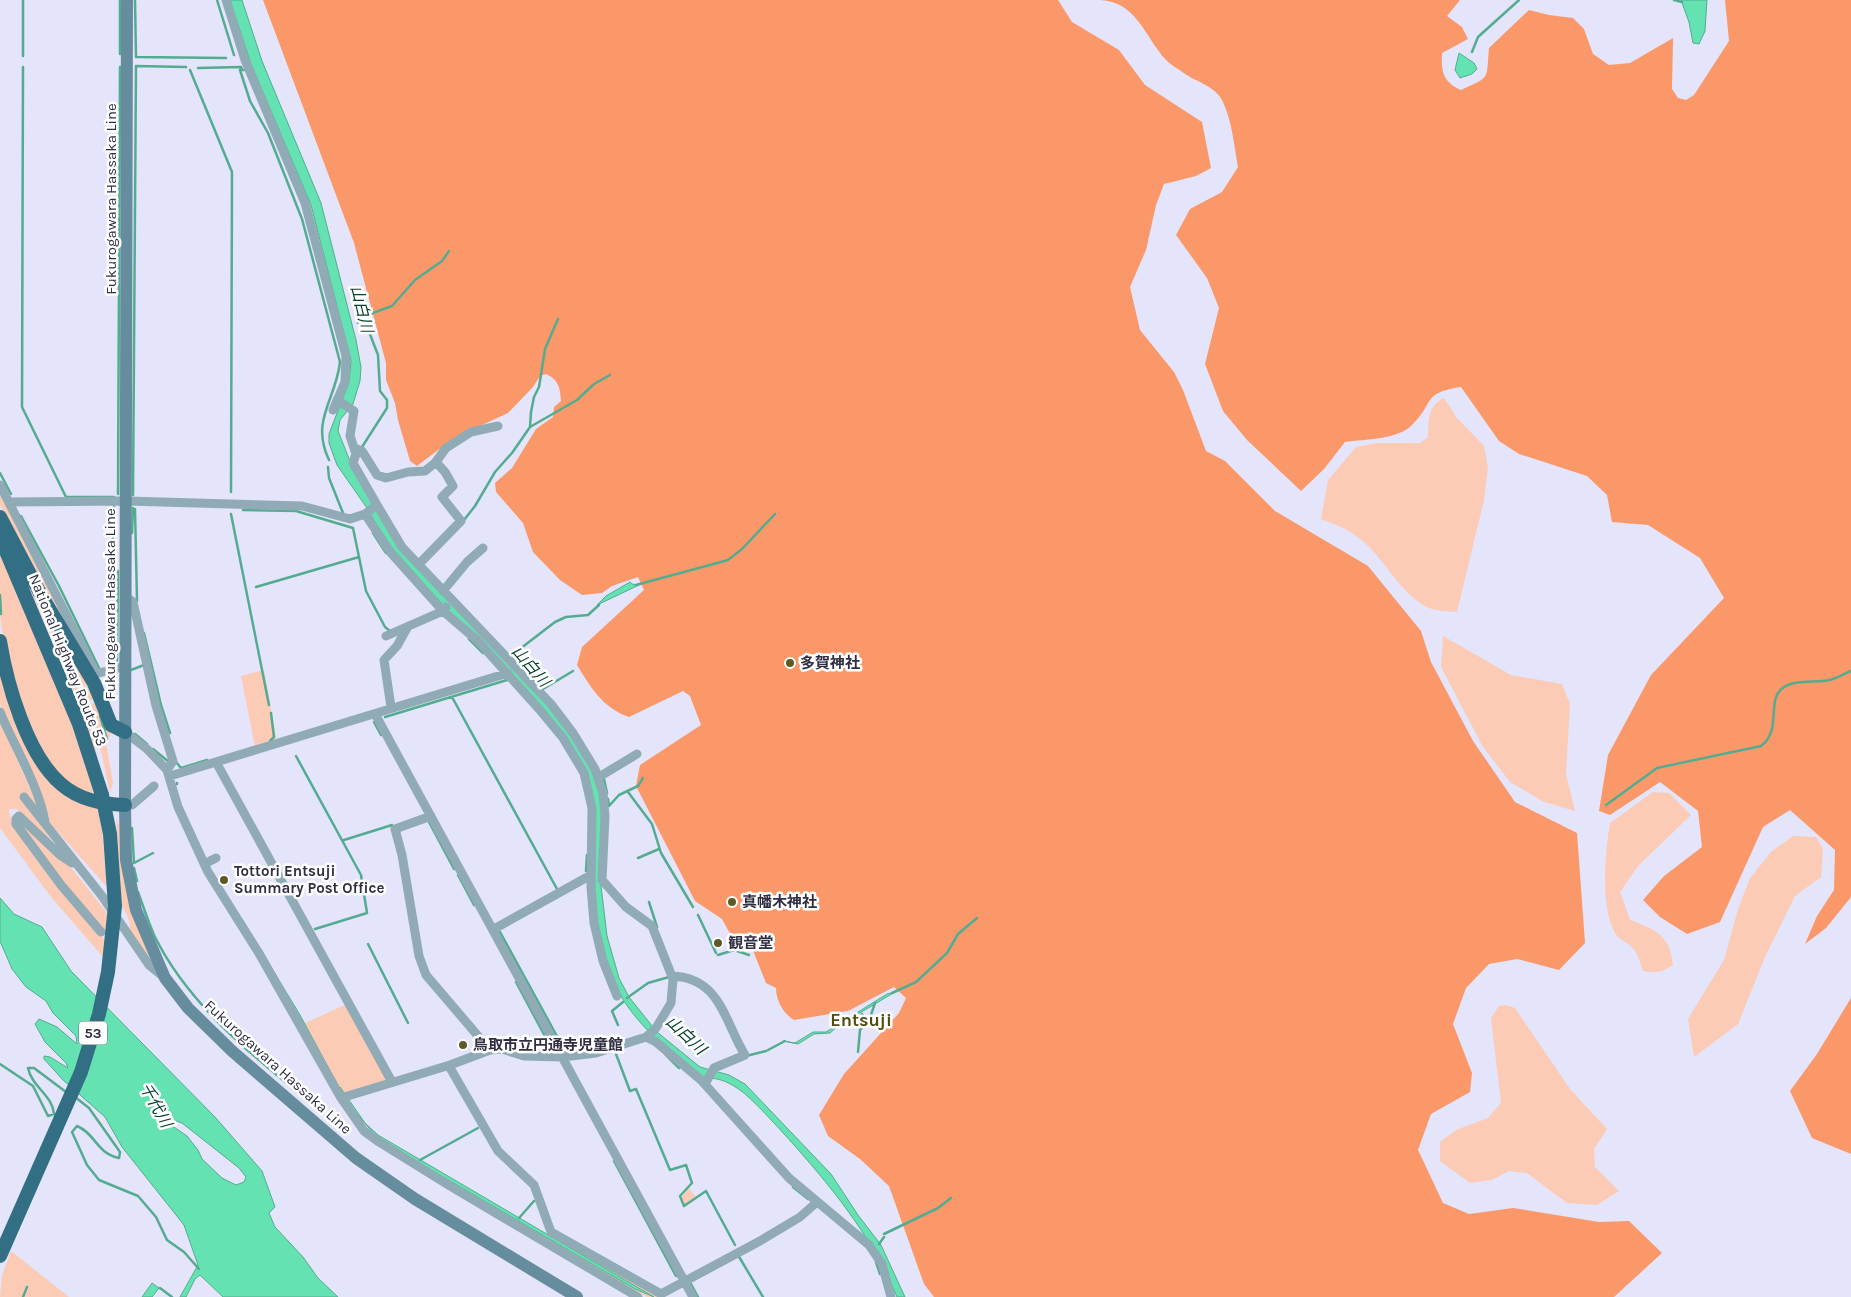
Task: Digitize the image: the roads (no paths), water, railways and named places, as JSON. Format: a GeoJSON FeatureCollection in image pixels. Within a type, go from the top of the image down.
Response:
{"type":"FeatureCollection","features":[{"type":"Feature","properties":{"kind":"highway"},"geometry":{"type":"LineString","coordinates":[[0,517],[41,595],[94,683],[111,725],[125,732]]}},
{"type":"Feature","properties":{"kind":"highway","name":"National Highway Route 53"},"geometry":{"type":"LineString","coordinates":[[0,537],[79,724],[102,794],[110,834],[115,906],[108,972],[99,1014],[81,1072],[0,1256]]}},
{"type":"Feature","properties":{"kind":"highway"},"geometry":{"type":"LineString","coordinates":[[0,641],[16,704],[32,742],[46,767],[61,784],[82,797],[100,804],[125,806]]}},
{"type":"Feature","properties":{"kind":"main road","name":"Fukurogawara Hassaka Line"},"geometry":{"type":"LineString","coordinates":[[127,0],[125,806],[126,860],[136,910],[165,978],[188,1008],[232,1051],[356,1158],[416,1199],[576,1297]]}},
{"type":"Feature","properties":{"kind":"street"},"geometry":{"type":"LineString","coordinates":[[226,0],[245,60],[305,202],[314,233],[346,356],[345,382],[333,410]]}},
{"type":"Feature","properties":{"kind":"street"},"geometry":{"type":"LineString","coordinates":[[337,400],[352,407],[354,411],[350,436],[356,454],[353,463],[402,547],[451,601],[466,612],[551,704],[574,733],[599,777],[605,816],[602,880],[626,907],[652,926],[672,976],[671,1003],[656,1028],[647,1036],[596,1053],[563,1057],[524,1056],[502,1049],[490,1050],[449,1066],[341,1098]]}},
{"type":"Feature","properties":{"kind":"street"},"geometry":{"type":"LineString","coordinates":[[354,448],[362,451],[377,475],[381,478],[425,471],[436,462],[446,448],[471,432],[498,426]]}},
{"type":"Feature","properties":{"kind":"street"},"geometry":{"type":"LineString","coordinates":[[419,564],[460,521],[442,497],[452,486],[442,468],[436,462]]}},
{"type":"Feature","properties":{"kind":"street"},"geometry":{"type":"LineString","coordinates":[[0,485],[95,671],[98,673],[125,666]]}},
{"type":"Feature","properties":{"kind":"street"},"geometry":{"type":"LineString","coordinates":[[9,502],[127,501],[302,506],[350,519],[365,514],[378,505]]}},
{"type":"Feature","properties":{"kind":"street"},"geometry":{"type":"LineString","coordinates":[[365,514],[391,553],[444,611],[478,641],[508,673],[563,738],[584,774],[592,808],[592,904],[597,939],[617,996]]}},
{"type":"Feature","properties":{"kind":"street"},"geometry":{"type":"LineString","coordinates":[[443,591],[467,562],[483,548]]}},
{"type":"Feature","properties":{"kind":"street"},"geometry":{"type":"LineString","coordinates":[[126,597],[133,602],[154,697],[173,761],[168,773]]}},
{"type":"Feature","properties":{"kind":"street"},"geometry":{"type":"LineString","coordinates":[[386,636],[444,611],[451,601]]}},
{"type":"Feature","properties":{"kind":"street"},"geometry":{"type":"LineString","coordinates":[[391,707],[384,660],[397,646],[407,628]]}},
{"type":"Feature","properties":{"kind":"street"},"geometry":{"type":"LineString","coordinates":[[168,773],[216,762],[375,714],[391,707],[508,673]]}},
{"type":"Feature","properties":{"kind":"street"},"geometry":{"type":"LineString","coordinates":[[0,712],[40,799],[45,824]]}},
{"type":"Feature","properties":{"kind":"street"},"geometry":{"type":"LineString","coordinates":[[375,714],[494,929],[693,1297]]}},
{"type":"Feature","properties":{"kind":"street"},"geometry":{"type":"LineString","coordinates":[[125,732],[147,749],[168,773],[178,807],[204,864],[260,955],[341,1098],[364,1131],[379,1142],[638,1297]]}},
{"type":"Feature","properties":{"kind":"street"},"geometry":{"type":"LineString","coordinates":[[599,777],[637,754]]}},
{"type":"Feature","properties":{"kind":"street"},"geometry":{"type":"LineString","coordinates":[[216,762],[392,1082]]}},
{"type":"Feature","properties":{"kind":"street"},"geometry":{"type":"LineString","coordinates":[[125,806],[132,805],[154,786]]}},
{"type":"Feature","properties":{"kind":"street"},"geometry":{"type":"LineString","coordinates":[[24,797],[102,896],[149,965],[165,978]]}},
{"type":"Feature","properties":{"kind":"street"},"geometry":{"type":"LineString","coordinates":[[78,867],[60,855],[19,816],[16,819],[16,824],[61,885],[101,932]]}},
{"type":"Feature","properties":{"kind":"street"},"geometry":{"type":"LineString","coordinates":[[431,816],[396,830],[421,961],[430,982],[490,1050]]}},
{"type":"Feature","properties":{"kind":"street"},"geometry":{"type":"LineString","coordinates":[[204,864],[216,858]]}},
{"type":"Feature","properties":{"kind":"street"},"geometry":{"type":"LineString","coordinates":[[494,929],[591,875]]}},
{"type":"Feature","properties":{"kind":"street"},"geometry":{"type":"LineString","coordinates":[[672,976],[687,978],[699,984],[719,999],[737,1042],[746,1055],[714,1068],[705,1084]]}},
{"type":"Feature","properties":{"kind":"street"},"geometry":{"type":"LineString","coordinates":[[647,1036],[705,1084],[789,1178],[875,1252],[882,1264],[891,1297]]}},
{"type":"Feature","properties":{"kind":"street"},"geometry":{"type":"LineString","coordinates":[[449,1066],[498,1151],[534,1185],[551,1232],[661,1294],[760,1241],[800,1217],[817,1202]]}},
{"type":"Feature","properties":{"kind":"water"},"geometry":{"type":"Polygon","coordinates":[[[230,0],[242,0],[262,61],[321,203],[356,340],[361,367],[360,381],[353,404],[340,420],[338,431],[352,466],[390,532],[550,708],[583,753],[598,783],[602,815],[599,869],[607,936],[619,978],[629,997],[657,1032],[700,1067],[729,1075],[745,1084],[831,1174],[858,1215],[881,1245],[905,1297],[897,1297],[875,1253],[834,1192],[766,1114],[735,1086],[721,1080],[703,1077],[682,1063],[649,1032],[624,1001],[612,979],[600,939],[594,882],[595,829],[592,794],[580,759],[385,540],[367,508],[337,465],[329,443],[329,434],[349,382],[351,361],[311,205],[251,64],[230,0]]]}},
{"type":"Feature","properties":{"kind":"water"},"geometry":{"type":"Polygon","coordinates":[[[1681,0],[1707,0],[1705,31],[1699,44],[1693,43],[1689,22],[1681,0]]]}},
{"type":"Feature","properties":{"kind":"water"},"geometry":{"type":"Polygon","coordinates":[[[1459,53],[1474,63],[1477,69],[1472,74],[1460,78],[1455,70],[1459,53]]]}},
{"type":"Feature","properties":{"kind":"water"},"geometry":{"type":"Polygon","coordinates":[[[630,582],[639,585],[597,605],[606,596],[630,582]]]}},
{"type":"Feature","properties":{"kind":"water","name":"千代川"},"geometry":{"type":"Polygon","coordinates":[[[0,898],[14,914],[42,927],[71,971],[215,1117],[262,1171],[275,1207],[269,1213],[275,1227],[303,1257],[318,1278],[338,1297],[223,1297],[200,1275],[195,1279],[186,1297],[180,1297],[198,1265],[184,1225],[122,1147],[105,1117],[63,1080],[44,1059],[44,1056],[50,1057],[68,1068],[66,1063],[45,1042],[35,1024],[39,1019],[57,1027],[77,1044],[76,1036],[53,1013],[46,1001],[26,987],[12,969],[0,941],[0,898]],[[162,1116],[161,1118],[187,1136],[198,1150],[202,1159],[222,1178],[236,1185],[244,1182],[246,1177],[239,1168],[182,1123],[162,1116]]]}},
{"type":"Feature","properties":{"kind":"water"},"geometry":{"type":"Polygon","coordinates":[[[242,919],[300,1015],[335,1080],[242,919]]]}},
{"type":"Feature","properties":{"kind":"water"},"geometry":{"type":"Polygon","coordinates":[[[895,992],[838,1026],[830,1033],[814,1034],[798,1044],[783,1041],[795,1043],[813,1032],[826,1032],[887,994],[895,992]]]}},
{"type":"Feature","properties":{"kind":"water"},"geometry":{"type":"Polygon","coordinates":[[[340,1087],[365,1123],[378,1135],[654,1297],[635,1289],[414,1160],[374,1134],[345,1100],[340,1087]]]}},
{"type":"Feature","properties":{"kind":"water"},"geometry":{"type":"Polygon","coordinates":[[[152,1283],[159,1288],[152,1297],[142,1297],[152,1283]]]}},
{"type":"Feature","properties":{"kind":"waterway"},"geometry":{"type":"LineString","coordinates":[[23,0],[23,56]]}},
{"type":"Feature","properties":{"kind":"waterway"},"geometry":{"type":"LineString","coordinates":[[120,0],[120,54]]}},
{"type":"Feature","properties":{"kind":"waterway"},"geometry":{"type":"LineString","coordinates":[[135,0],[136,57],[226,58]]}},
{"type":"Feature","properties":{"kind":"waterway"},"geometry":{"type":"LineString","coordinates":[[217,0],[234,55]]}},
{"type":"Feature","properties":{"kind":"waterway"},"geometry":{"type":"LineString","coordinates":[[1472,52],[1478,37],[1519,0]]}},
{"type":"Feature","properties":{"kind":"waterway"},"geometry":{"type":"LineString","coordinates":[[1674,0],[1682,2]]}},
{"type":"Feature","properties":{"kind":"waterway"},"geometry":{"type":"LineString","coordinates":[[133,495],[136,66],[186,67]]}},
{"type":"Feature","properties":{"kind":"waterway"},"geometry":{"type":"LineString","coordinates":[[23,67],[22,407],[66,497],[114,497]]}},
{"type":"Feature","properties":{"kind":"waterway"},"geometry":{"type":"LineString","coordinates":[[118,494],[120,67]]}},
{"type":"Feature","properties":{"kind":"waterway"},"geometry":{"type":"LineString","coordinates":[[198,68],[241,67],[242,70],[245,70]]}},
{"type":"Feature","properties":{"kind":"waterway"},"geometry":{"type":"LineString","coordinates":[[190,70],[232,172],[231,492]]}},
{"type":"Feature","properties":{"kind":"waterway"},"geometry":{"type":"LineString","coordinates":[[240,70],[250,101],[268,133],[302,219],[340,362],[338,375],[323,421],[322,433],[329,460]]}},
{"type":"Feature","properties":{"kind":"waterway","name":"山白川"},"geometry":{"type":"LineString","coordinates":[[359,318],[392,306],[415,280],[442,261],[449,251]]}},
{"type":"Feature","properties":{"kind":"waterway"},"geometry":{"type":"LineString","coordinates":[[530,427],[531,412],[534,397],[539,387],[545,349],[558,319]]}},
{"type":"Feature","properties":{"kind":"waterway","name":"山白川"},"geometry":{"type":"LineString","coordinates":[[358,323],[366,324],[378,355],[380,391],[387,400],[387,408],[362,447]]}},
{"type":"Feature","properties":{"kind":"waterway"},"geometry":{"type":"LineString","coordinates":[[464,520],[475,506],[495,472],[512,453],[530,427],[577,400],[594,384],[610,375]]}},
{"type":"Feature","properties":{"kind":"waterway"},"geometry":{"type":"LineString","coordinates":[[328,467],[329,478],[343,513]]}},
{"type":"Feature","properties":{"kind":"waterway"},"geometry":{"type":"LineString","coordinates":[[0,473],[11,494]]}},
{"type":"Feature","properties":{"kind":"waterway"},"geometry":{"type":"LineString","coordinates":[[114,505],[112,570],[118,571],[117,661]]}},
{"type":"Feature","properties":{"kind":"waterway"},"geometry":{"type":"LineString","coordinates":[[132,533],[133,508]]}},
{"type":"Feature","properties":{"kind":"waterway"},"geometry":{"type":"LineString","coordinates":[[135,509],[137,601]]}},
{"type":"Feature","properties":{"kind":"waterway"},"geometry":{"type":"LineString","coordinates":[[243,510],[296,511],[353,528],[366,591],[385,627],[390,631]]}},
{"type":"Feature","properties":{"kind":"waterway"},"geometry":{"type":"LineString","coordinates":[[231,514],[269,705]]}},
{"type":"Feature","properties":{"kind":"waterway"},"geometry":{"type":"LineString","coordinates":[[636,585],[728,560],[742,549],[775,514]]}},
{"type":"Feature","properties":{"kind":"waterway"},"geometry":{"type":"LineString","coordinates":[[21,516],[59,586],[99,668]]}},
{"type":"Feature","properties":{"kind":"waterway"},"geometry":{"type":"LineString","coordinates":[[373,533],[386,553]]}},
{"type":"Feature","properties":{"kind":"waterway"},"geometry":{"type":"LineString","coordinates":[[256,587],[359,557]]}},
{"type":"Feature","properties":{"kind":"waterway"},"geometry":{"type":"LineString","coordinates":[[0,595],[1,614]]}},
{"type":"Feature","properties":{"kind":"waterway","name":"山白川"},"geometry":{"type":"LineString","coordinates":[[512,655],[555,622],[566,617],[588,615],[599,605]]}},
{"type":"Feature","properties":{"kind":"waterway"},"geometry":{"type":"LineString","coordinates":[[144,633],[161,705],[170,733]]}},
{"type":"Feature","properties":{"kind":"waterway"},"geometry":{"type":"LineString","coordinates":[[469,639],[483,653]]}},
{"type":"Feature","properties":{"kind":"waterway"},"geometry":{"type":"LineString","coordinates":[[131,670],[144,665]]}},
{"type":"Feature","properties":{"kind":"waterway","name":"山白川"},"geometry":{"type":"LineString","coordinates":[[543,689],[573,671]]}},
{"type":"Feature","properties":{"kind":"waterway"},"geometry":{"type":"LineString","coordinates":[[1606,805],[1657,768],[1761,746],[1768,739],[1771,732],[1775,699],[1778,692],[1794,683],[1830,680],[1851,671]]}},
{"type":"Feature","properties":{"kind":"waterway"},"geometry":{"type":"LineString","coordinates":[[385,717],[507,680]]}},
{"type":"Feature","properties":{"kind":"waterway"},"geometry":{"type":"LineString","coordinates":[[452,697],[557,889]]}},
{"type":"Feature","properties":{"kind":"waterway"},"geometry":{"type":"LineString","coordinates":[[270,741],[274,737],[271,713]]}},
{"type":"Feature","properties":{"kind":"waterway"},"geometry":{"type":"LineString","coordinates":[[100,716],[107,739]]}},
{"type":"Feature","properties":{"kind":"waterway"},"geometry":{"type":"LineString","coordinates":[[374,722],[381,735]]}},
{"type":"Feature","properties":{"kind":"waterway"},"geometry":{"type":"LineString","coordinates":[[135,734],[147,744]]}},
{"type":"Feature","properties":{"kind":"waterway"},"geometry":{"type":"LineString","coordinates":[[153,749],[169,762]]}},
{"type":"Feature","properties":{"kind":"waterway"},"geometry":{"type":"LineString","coordinates":[[296,756],[361,875],[367,913],[315,929]]}},
{"type":"Feature","properties":{"kind":"waterway"},"geometry":{"type":"LineString","coordinates":[[176,762],[181,768],[207,760]]}},
{"type":"Feature","properties":{"kind":"waterway"},"geometry":{"type":"LineString","coordinates":[[608,799],[609,806],[619,795],[638,786],[643,778]]}},
{"type":"Feature","properties":{"kind":"waterway"},"geometry":{"type":"LineString","coordinates":[[604,779],[607,793]]}},
{"type":"Feature","properties":{"kind":"waterway"},"geometry":{"type":"LineString","coordinates":[[628,792],[652,824],[661,853],[693,907]]}},
{"type":"Feature","properties":{"kind":"waterway"},"geometry":{"type":"LineString","coordinates":[[429,822],[454,869]]}},
{"type":"Feature","properties":{"kind":"waterway"},"geometry":{"type":"LineString","coordinates":[[344,840],[392,825]]}},
{"type":"Feature","properties":{"kind":"waterway"},"geometry":{"type":"LineString","coordinates":[[132,828],[134,863],[153,853]]}},
{"type":"Feature","properties":{"kind":"waterway"},"geometry":{"type":"LineString","coordinates":[[638,858],[659,849]]}},
{"type":"Feature","properties":{"kind":"waterway"},"geometry":{"type":"LineString","coordinates":[[586,871],[587,855]]}},
{"type":"Feature","properties":{"kind":"waterway"},"geometry":{"type":"LineString","coordinates":[[134,868],[137,881]]}},
{"type":"Feature","properties":{"kind":"waterway"},"geometry":{"type":"LineString","coordinates":[[458,875],[474,905]]}},
{"type":"Feature","properties":{"kind":"waterway"},"geometry":{"type":"LineString","coordinates":[[138,892],[154,935],[184,983],[203,1006],[244,1047],[310,1102]]}},
{"type":"Feature","properties":{"kind":"waterway"},"geometry":{"type":"LineString","coordinates":[[649,902],[657,927]]}},
{"type":"Feature","properties":{"kind":"waterway"},"geometry":{"type":"LineString","coordinates":[[698,915],[716,953]]}},
{"type":"Feature","properties":{"kind":"waterway"},"geometry":{"type":"LineString","coordinates":[[892,993],[916,982],[947,953],[958,934],[977,918]]}},
{"type":"Feature","properties":{"kind":"waterway"},"geometry":{"type":"LineString","coordinates":[[500,932],[565,1051]]}},
{"type":"Feature","properties":{"kind":"waterway"},"geometry":{"type":"LineString","coordinates":[[368,944],[408,1023]]}},
{"type":"Feature","properties":{"kind":"waterway"},"geometry":{"type":"LineString","coordinates":[[718,955],[734,950],[749,955]]}},
{"type":"Feature","properties":{"kind":"waterway"},"geometry":{"type":"LineString","coordinates":[[627,998],[648,983],[669,977]]}},
{"type":"Feature","properties":{"kind":"waterway"},"geometry":{"type":"LineString","coordinates":[[516,982],[554,1053]]}},
{"type":"Feature","properties":{"kind":"waterway"},"geometry":{"type":"LineString","coordinates":[[618,1025],[612,1011],[623,1002]]}},
{"type":"Feature","properties":{"kind":"waterway"},"geometry":{"type":"LineString","coordinates":[[858,1052],[860,1030],[870,1018],[875,1003]]}},
{"type":"Feature","properties":{"kind":"waterway"},"geometry":{"type":"LineString","coordinates":[[862,1014],[868,1022]]}},
{"type":"Feature","properties":{"kind":"waterway"},"geometry":{"type":"LineString","coordinates":[[768,1050],[785,1041]]}},
{"type":"Feature","properties":{"kind":"waterway"},"geometry":{"type":"LineString","coordinates":[[518,1050],[530,1052]]}},
{"type":"Feature","properties":{"kind":"waterway"},"geometry":{"type":"LineString","coordinates":[[746,1056],[766,1051]]}},
{"type":"Feature","properties":{"kind":"waterway"},"geometry":{"type":"LineString","coordinates":[[616,1054],[630,1091],[636,1089],[670,1170],[686,1165],[692,1183],[680,1196],[684,1206],[706,1191],[735,1245]]}},
{"type":"Feature","properties":{"kind":"waterway"},"geometry":{"type":"LineString","coordinates":[[666,1055],[679,1068]]}},
{"type":"Feature","properties":{"kind":"waterway"},"geometry":{"type":"LineString","coordinates":[[0,1064],[33,1086],[48,1116],[54,1114],[53,1108],[30,1075],[28,1068],[34,1068],[66,1092]]}},
{"type":"Feature","properties":{"kind":"waterway"},"geometry":{"type":"LineString","coordinates":[[75,1097],[89,1108],[120,1152],[119,1158],[111,1156],[83,1129],[77,1126],[72,1132],[87,1165],[99,1180],[138,1196],[156,1217],[167,1240],[184,1252],[199,1269]]}},
{"type":"Feature","properties":{"kind":"waterway"},"geometry":{"type":"LineString","coordinates":[[420,1160],[478,1128]]}},
{"type":"Feature","properties":{"kind":"waterway"},"geometry":{"type":"LineString","coordinates":[[614,1161],[676,1276]]}},
{"type":"Feature","properties":{"kind":"waterway"},"geometry":{"type":"LineString","coordinates":[[793,1187],[808,1199]]}},
{"type":"Feature","properties":{"kind":"waterway"},"geometry":{"type":"LineString","coordinates":[[884,1234],[938,1208],[951,1198]]}},
{"type":"Feature","properties":{"kind":"waterway"},"geometry":{"type":"LineString","coordinates":[[519,1218],[534,1201]]}},
{"type":"Feature","properties":{"kind":"waterway"},"geometry":{"type":"LineString","coordinates":[[879,1244],[884,1237]]}},
{"type":"Feature","properties":{"kind":"waterway"},"geometry":{"type":"LineString","coordinates":[[738,1255],[763,1297]]}},
{"type":"Feature","properties":{"kind":"waterway"},"geometry":{"type":"LineString","coordinates":[[876,1262],[880,1274]]}},
{"type":"Feature","properties":{"kind":"waterway"},"geometry":{"type":"LineString","coordinates":[[691,1284],[698,1297]]}},
{"type":"Feature","properties":{"kind":"waterway"},"geometry":{"type":"LineString","coordinates":[[23,1297],[27,1287]]}},
{"type":"Feature","properties":{"kind":"waterway"},"geometry":{"type":"LineString","coordinates":[[160,1288],[172,1297]]}},
{"type":"Feature","properties":{"kind":"place","name":"多賀神社"},"geometry":{"type":"Point","coordinates":[790,663]}},
{"type":"Feature","properties":{"kind":"place","name":"Tottori Entsuji Summary Post Office"},"geometry":{"type":"Point","coordinates":[224,880]}},
{"type":"Feature","properties":{"kind":"place","name":"真幡木神社"},"geometry":{"type":"Point","coordinates":[732,902]}},
{"type":"Feature","properties":{"kind":"place","name":"観音堂"},"geometry":{"type":"Point","coordinates":[718,943]}},
{"type":"Feature","properties":{"kind":"place","name":"鳥取市立円通寺児童館"},"geometry":{"type":"Point","coordinates":[463,1045]}},
{"type":"Feature","properties":{"kind":"district","name":"Entsuji"},"geometry":{"type":"Point","coordinates":[861,1020]}}]}
